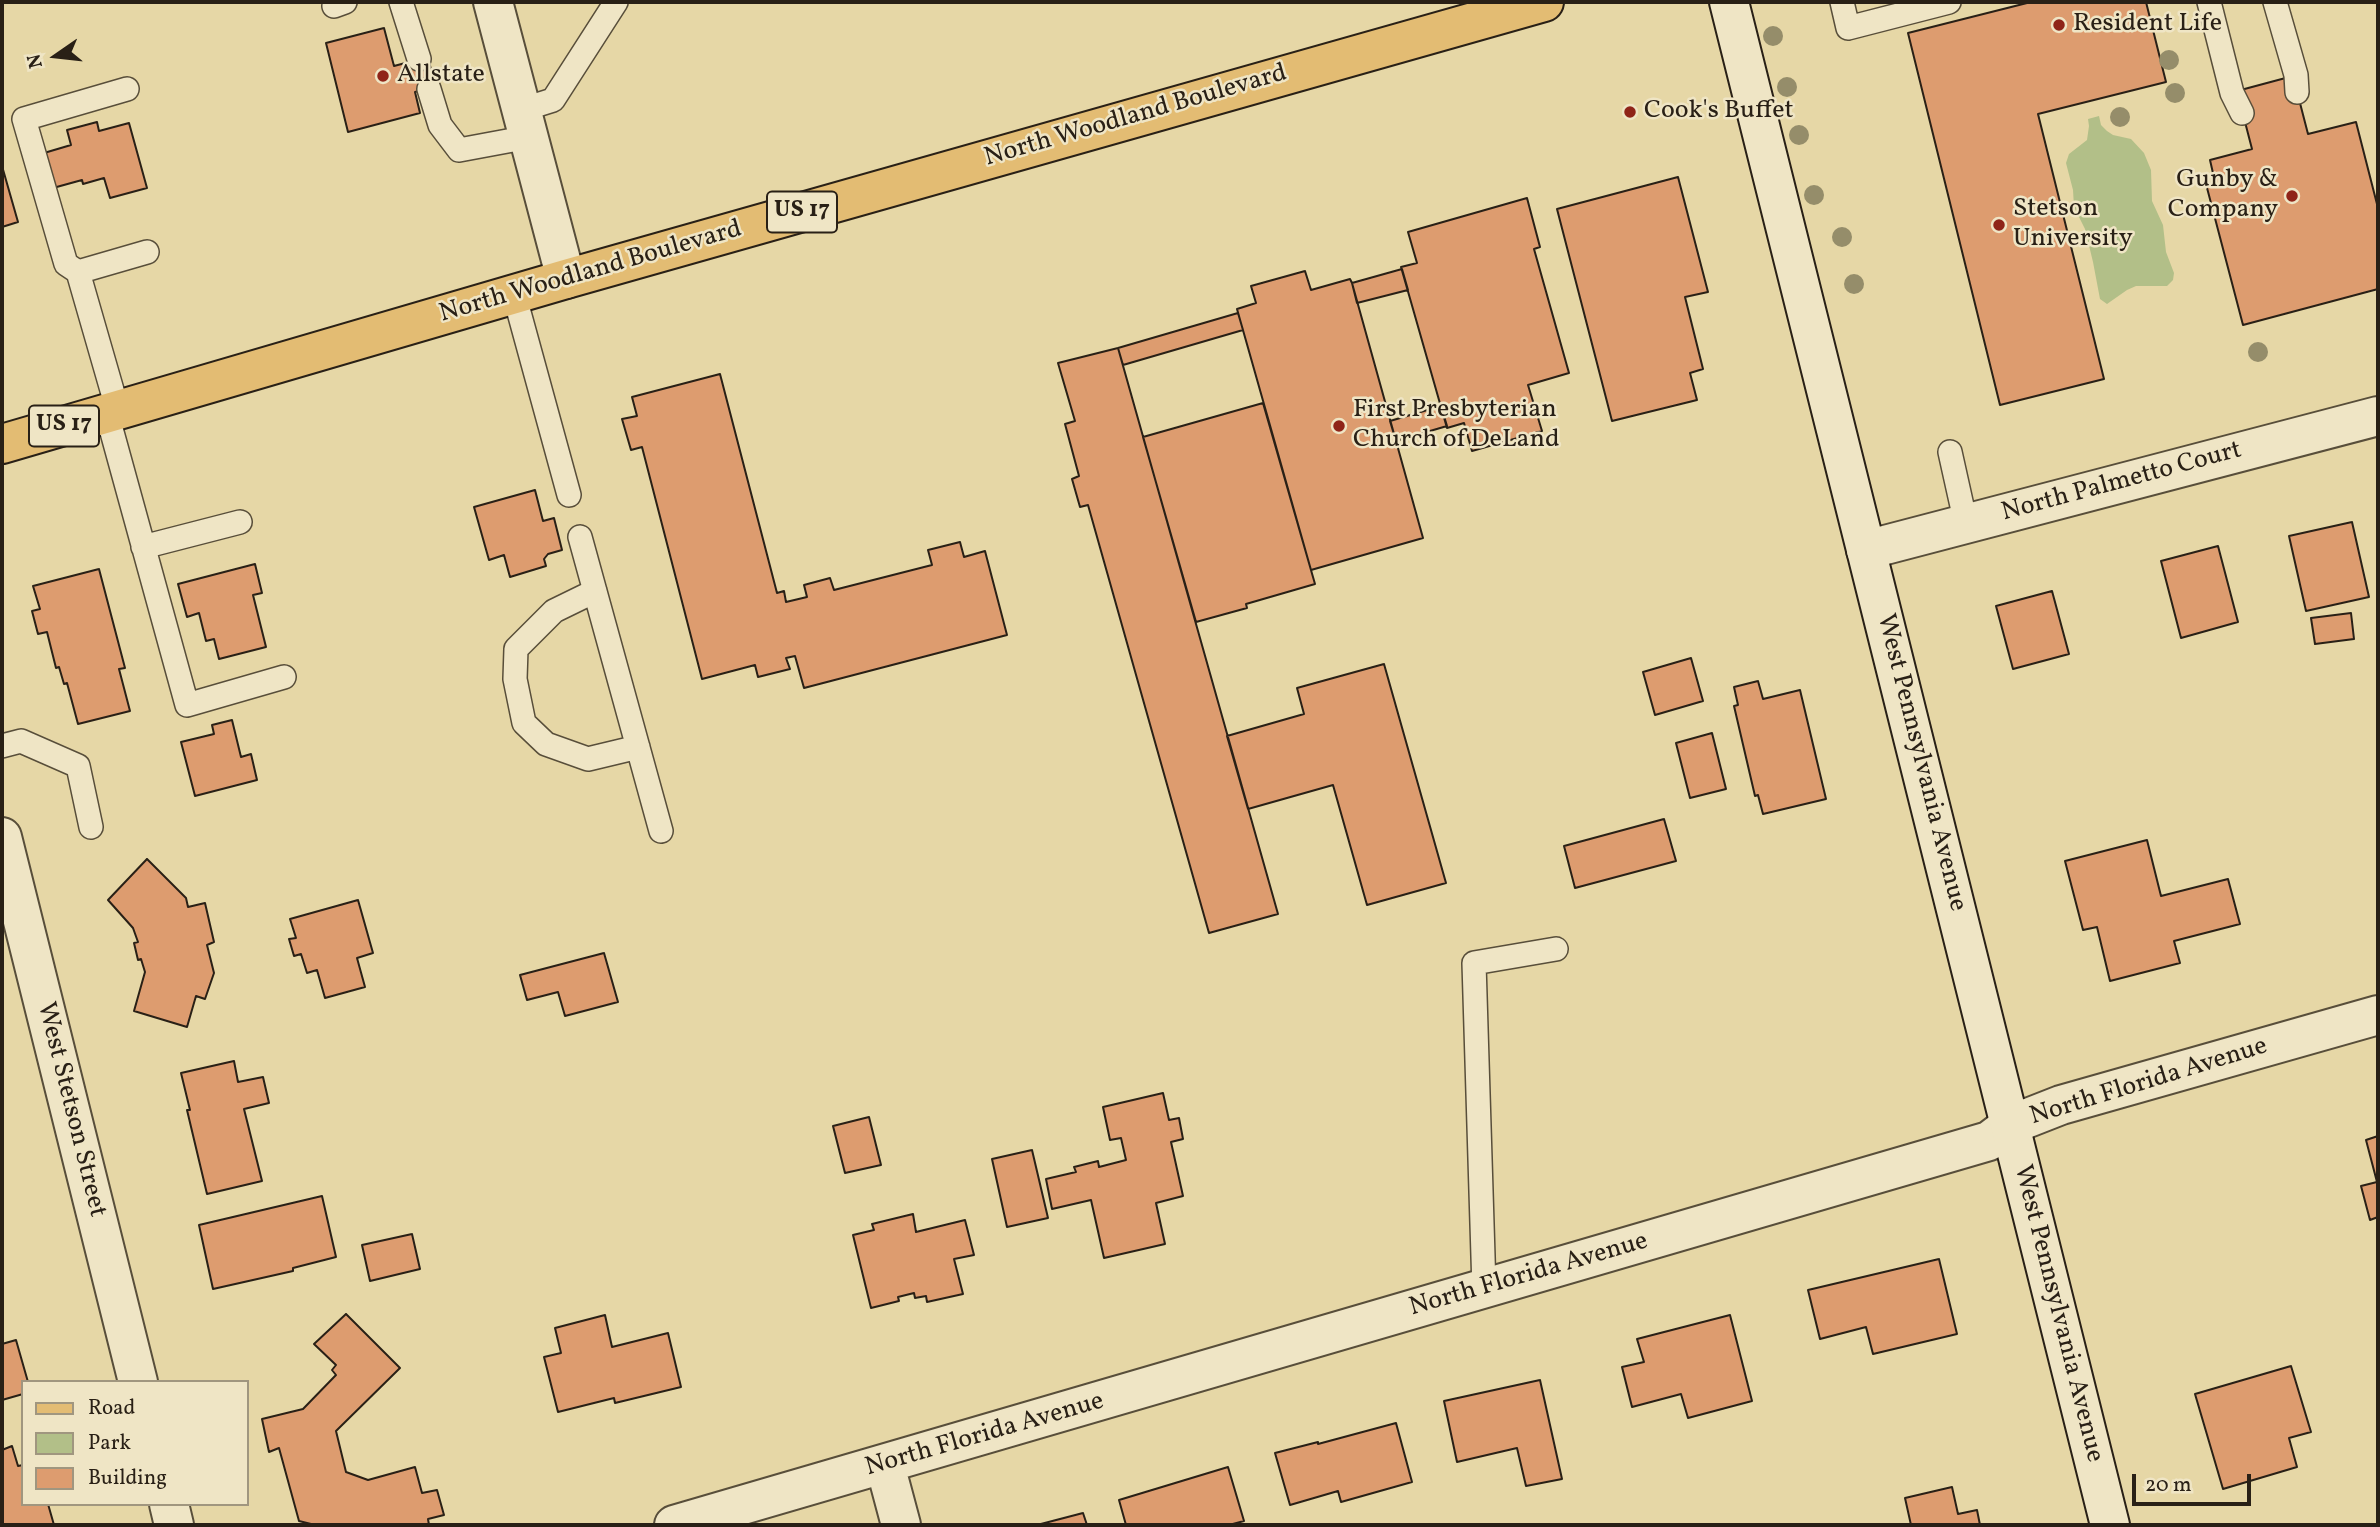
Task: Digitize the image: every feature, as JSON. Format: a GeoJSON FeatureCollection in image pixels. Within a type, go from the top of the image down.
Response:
{"type":"FeatureCollection","features":[{"type":"Feature","properties":{"kind":"main road","name":"North Woodland Boulevard"},"geometry":{"type":"LineString","coordinates":[[2,444],[566,279],[1544,2]]}},
{"type":"Feature","properties":{"kind":"street"},"geometry":{"type":"LineString","coordinates":[[493,2],[566,279]]}},
{"type":"Feature","properties":{"kind":"street","name":"West Pennsylvania Avenue"},"geometry":{"type":"LineString","coordinates":[[1729,2],[2110,1525]]}},
{"type":"Feature","properties":{"kind":"street","name":"North Palmetto Court"},"geometry":{"type":"LineString","coordinates":[[1866,550],[2378,416]]}},
{"type":"Feature","properties":{"kind":"street","name":"West Stetson Street"},"geometry":{"type":"LineString","coordinates":[[2,837],[138,1380]]}},
{"type":"Feature","properties":{"kind":"street","name":"North Florida Avenue"},"geometry":{"type":"LineString","coordinates":[[674,1525],[1989,1141],[2010,1125],[2061,1105],[2378,1015]]}},
{"type":"Feature","properties":{"kind":"street"},"geometry":{"type":"LineString","coordinates":[[885,1465],[901,1525]]}},
{"type":"Feature","properties":{"kind":"street"},"geometry":{"type":"LineString","coordinates":[[169,1506],[174,1525]]}},
{"type":"Feature","properties":{"kind":"lane"},"geometry":{"type":"LineString","coordinates":[[401,2],[419,59]]}},
{"type":"Feature","properties":{"kind":"lane"},"geometry":{"type":"LineString","coordinates":[[429,89],[440,125],[459,149],[525,123],[553,100],[616,2]]}},
{"type":"Feature","properties":{"kind":"lane"},"geometry":{"type":"LineString","coordinates":[[1842,2],[1848,28],[1949,2]]}},
{"type":"Feature","properties":{"kind":"lane"},"geometry":{"type":"LineString","coordinates":[[2209,2],[2232,93],[2242,113]]}},
{"type":"Feature","properties":{"kind":"lane"},"geometry":{"type":"LineString","coordinates":[[2275,2],[2296,75],[2297,92]]}},
{"type":"Feature","properties":{"kind":"lane"},"geometry":{"type":"LineString","coordinates":[[127,89],[24,119],[66,264],[78,272],[144,547],[187,705],[285,677]]}},
{"type":"Feature","properties":{"kind":"lane"},"geometry":{"type":"LineString","coordinates":[[78,272],[146,252]]}},
{"type":"Feature","properties":{"kind":"lane"},"geometry":{"type":"LineString","coordinates":[[514,294],[569,495]]}},
{"type":"Feature","properties":{"kind":"lane"},"geometry":{"type":"LineString","coordinates":[[1950,452],[1966,524]]}},
{"type":"Feature","properties":{"kind":"lane"},"geometry":{"type":"LineString","coordinates":[[144,547],[240,522]]}},
{"type":"Feature","properties":{"kind":"lane"},"geometry":{"type":"LineString","coordinates":[[580,537],[661,831]]}},
{"type":"Feature","properties":{"kind":"lane"},"geometry":{"type":"LineString","coordinates":[[595,591],[554,611],[516,649],[515,679],[524,723],[547,744],[588,760],[638,747]]}},
{"type":"Feature","properties":{"kind":"lane"},"geometry":{"type":"LineString","coordinates":[[2,746],[21,741],[78,766],[91,827]]}},
{"type":"Feature","properties":{"kind":"lane"},"geometry":{"type":"LineString","coordinates":[[1484,1289],[1474,963],[1556,948]]}},
{"type":"Feature","properties":{"kind":"green space"},"geometry":{"type":"Polygon","coordinates":[[[2099,116],[2101,125],[2107,131],[2131,139],[2144,153],[2151,170],[2152,201],[2163,225],[2166,252],[2174,273],[2173,280],[2167,286],[2136,286],[2107,304],[2100,299],[2085,229],[2074,207],[2066,163],[2069,154],[2087,140],[2088,119],[2099,116]]]}},
{"type":"Feature","properties":{"kind":"building"},"geometry":{"type":"Polygon","coordinates":[[[2031,2],[2146,2],[2166,82],[2038,114],[2104,379],[2000,405],[1908,33],[2031,2]]]}},
{"type":"Feature","properties":{"kind":"building","name":"Allstate"},"geometry":{"type":"Polygon","coordinates":[[[384,28],[394,66],[428,57],[435,87],[415,92],[420,113],[348,132],[326,43],[384,28]]]}},
{"type":"Feature","properties":{"kind":"building","name":"Gunby & Company"},"geometry":{"type":"Polygon","coordinates":[[[2293,76],[2308,134],[2356,122],[2378,208],[2378,289],[2243,325],[2206,184],[2215,182],[2210,160],[2252,149],[2237,91],[2293,76]]]}},
{"type":"Feature","properties":{"kind":"building"},"geometry":{"type":"Polygon","coordinates":[[[97,122],[99,131],[129,123],[147,188],[110,198],[104,178],[83,184],[82,180],[53,188],[44,153],[71,145],[67,130],[97,122]]]}},
{"type":"Feature","properties":{"kind":"building"},"geometry":{"type":"Polygon","coordinates":[[[2,166],[18,222],[2,227],[2,166]]]}},
{"type":"Feature","properties":{"kind":"building"},"geometry":{"type":"Polygon","coordinates":[[[1678,177],[1708,292],[1685,297],[1703,369],[1690,373],[1697,400],[1612,421],[1557,209],[1678,177]]]}},
{"type":"Feature","properties":{"kind":"building"},"geometry":{"type":"Polygon","coordinates":[[[1527,198],[1540,247],[1534,249],[1569,373],[1528,385],[1542,431],[1472,451],[1464,423],[1447,428],[1401,267],[1417,263],[1408,232],[1527,198]]]}},
{"type":"Feature","properties":{"kind":"building"},"geometry":{"type":"Polygon","coordinates":[[[1402,269],[1408,290],[1357,303],[1352,283],[1402,269]]]}},
{"type":"Feature","properties":{"kind":"building"},"geometry":{"type":"Polygon","coordinates":[[[1305,271],[1311,290],[1350,279],[1352,283],[1423,538],[1311,570],[1237,309],[1256,303],[1251,286],[1305,271]]]}},
{"type":"Feature","properties":{"kind":"building"},"geometry":{"type":"Polygon","coordinates":[[[1238,313],[1243,330],[1123,365],[1118,348],[1238,313]]]}},
{"type":"Feature","properties":{"kind":"building"},"geometry":{"type":"Polygon","coordinates":[[[1118,348],[1278,914],[1209,933],[1088,505],[1080,507],[1072,479],[1079,476],[1065,424],[1075,421],[1058,363],[1118,348]]]}},
{"type":"Feature","properties":{"kind":"building"},"geometry":{"type":"Polygon","coordinates":[[[720,374],[777,593],[784,591],[786,602],[807,597],[804,585],[830,578],[834,590],[932,565],[928,550],[960,542],[964,557],[985,551],[1007,635],[804,688],[795,656],[786,658],[790,669],[758,677],[755,665],[702,679],[642,447],[631,450],[622,419],[637,416],[632,397],[720,374]]]}},
{"type":"Feature","properties":{"kind":"building"},"geometry":{"type":"Polygon","coordinates":[[[1263,403],[1315,584],[1246,604],[1247,608],[1196,622],[1143,437],[1263,403]]]}},
{"type":"Feature","properties":{"kind":"building"},"geometry":{"type":"Polygon","coordinates":[[[1441,406],[1447,426],[1396,441],[1390,421],[1441,406]]]}},
{"type":"Feature","properties":{"kind":"building"},"geometry":{"type":"Polygon","coordinates":[[[535,490],[543,521],[554,518],[562,550],[548,554],[544,559],[546,566],[510,577],[504,555],[489,560],[474,507],[535,490]]]}},
{"type":"Feature","properties":{"kind":"building"},"geometry":{"type":"Polygon","coordinates":[[[2352,522],[2369,597],[2306,611],[2289,536],[2352,522]]]}},
{"type":"Feature","properties":{"kind":"building"},"geometry":{"type":"Polygon","coordinates":[[[2218,546],[2238,622],[2181,638],[2161,561],[2218,546]]]}},
{"type":"Feature","properties":{"kind":"building"},"geometry":{"type":"Polygon","coordinates":[[[255,564],[262,593],[253,595],[266,647],[219,659],[214,639],[206,641],[199,613],[187,617],[178,584],[255,564]]]}},
{"type":"Feature","properties":{"kind":"building"},"geometry":{"type":"Polygon","coordinates":[[[99,569],[125,668],[119,669],[130,711],[78,724],[67,683],[64,684],[59,667],[56,668],[47,632],[38,634],[32,611],[40,609],[33,586],[99,569]]]}},
{"type":"Feature","properties":{"kind":"building"},"geometry":{"type":"Polygon","coordinates":[[[2052,591],[2069,654],[2013,669],[1996,606],[2052,591]]]}},
{"type":"Feature","properties":{"kind":"building"},"geometry":{"type":"Polygon","coordinates":[[[2351,613],[2354,639],[2315,644],[2311,618],[2351,613]]]}},
{"type":"Feature","properties":{"kind":"building"},"geometry":{"type":"Polygon","coordinates":[[[1691,658],[1703,701],[1655,715],[1643,672],[1691,658]]]}},
{"type":"Feature","properties":{"kind":"building"},"geometry":{"type":"Polygon","coordinates":[[[1384,664],[1446,883],[1367,905],[1333,785],[1248,809],[1227,736],[1304,714],[1297,688],[1384,664]]]}},
{"type":"Feature","properties":{"kind":"building"},"geometry":{"type":"Polygon","coordinates":[[[1758,681],[1763,699],[1800,690],[1826,799],[1763,814],[1758,795],[1755,796],[1734,706],[1738,705],[1734,687],[1758,681]]]}},
{"type":"Feature","properties":{"kind":"building"},"geometry":{"type":"Polygon","coordinates":[[[232,720],[241,757],[251,754],[257,780],[195,796],[181,742],[214,734],[212,725],[232,720]]]}},
{"type":"Feature","properties":{"kind":"building"},"geometry":{"type":"Polygon","coordinates":[[[1712,733],[1726,789],[1690,798],[1676,743],[1712,733]]]}},
{"type":"Feature","properties":{"kind":"building"},"geometry":{"type":"Polygon","coordinates":[[[1664,819],[1676,861],[1575,888],[1564,846],[1664,819]]]}},
{"type":"Feature","properties":{"kind":"building"},"geometry":{"type":"Polygon","coordinates":[[[2147,840],[2161,896],[2228,879],[2240,924],[2174,941],[2180,963],[2110,981],[2097,927],[2083,930],[2065,861],[2147,840]]]}},
{"type":"Feature","properties":{"kind":"building"},"geometry":{"type":"Polygon","coordinates":[[[147,859],[186,898],[188,907],[205,903],[214,942],[207,945],[214,973],[205,999],[196,996],[187,1027],[134,1011],[145,972],[141,959],[138,960],[134,943],[138,942],[133,928],[108,900],[147,859]]]}},
{"type":"Feature","properties":{"kind":"building"},"geometry":{"type":"Polygon","coordinates":[[[358,900],[373,953],[357,958],[365,987],[325,998],[317,970],[307,973],[301,954],[294,956],[289,939],[296,938],[290,919],[358,900]]]}},
{"type":"Feature","properties":{"kind":"building"},"geometry":{"type":"Polygon","coordinates":[[[604,953],[618,1002],[565,1016],[558,992],[527,1000],[520,975],[604,953]]]}},
{"type":"Feature","properties":{"kind":"building"},"geometry":{"type":"Polygon","coordinates":[[[234,1061],[238,1082],[263,1077],[269,1103],[244,1109],[262,1181],[207,1194],[181,1073],[234,1061]]]}},
{"type":"Feature","properties":{"kind":"building"},"geometry":{"type":"Polygon","coordinates":[[[1163,1093],[1169,1120],[1179,1118],[1183,1139],[1171,1142],[1183,1196],[1156,1203],[1165,1244],[1104,1258],[1091,1200],[1052,1209],[1046,1179],[1076,1172],[1074,1167],[1098,1161],[1099,1167],[1126,1160],[1121,1138],[1110,1140],[1103,1107],[1163,1093]]]}},
{"type":"Feature","properties":{"kind":"building"},"geometry":{"type":"Polygon","coordinates":[[[869,1117],[881,1165],[845,1173],[833,1126],[869,1117]]]}},
{"type":"Feature","properties":{"kind":"building"},"geometry":{"type":"Polygon","coordinates":[[[2378,1136],[2378,1217],[2370,1220],[2361,1186],[2377,1182],[2366,1140],[2378,1136]]]}},
{"type":"Feature","properties":{"kind":"building"},"geometry":{"type":"Polygon","coordinates":[[[1032,1150],[1048,1218],[1007,1227],[992,1159],[1032,1150]]]}},
{"type":"Feature","properties":{"kind":"building"},"geometry":{"type":"Polygon","coordinates":[[[322,1196],[336,1257],[293,1268],[293,1271],[213,1289],[199,1225],[322,1196]]]}},
{"type":"Feature","properties":{"kind":"building"},"geometry":{"type":"Polygon","coordinates":[[[913,1214],[916,1232],[965,1220],[974,1255],[954,1259],[963,1294],[927,1302],[926,1296],[915,1298],[914,1293],[898,1297],[899,1301],[871,1308],[853,1235],[874,1230],[872,1224],[913,1214]]]}},
{"type":"Feature","properties":{"kind":"building"},"geometry":{"type":"Polygon","coordinates":[[[412,1234],[420,1269],[370,1281],[362,1245],[412,1234]]]}},
{"type":"Feature","properties":{"kind":"building"},"geometry":{"type":"Polygon","coordinates":[[[1939,1259],[1957,1334],[1873,1354],[1866,1327],[1820,1339],[1808,1290],[1939,1259]]]}},
{"type":"Feature","properties":{"kind":"building"},"geometry":{"type":"Polygon","coordinates":[[[346,1314],[400,1368],[336,1431],[346,1472],[368,1480],[415,1467],[422,1493],[437,1490],[444,1515],[428,1519],[429,1525],[315,1525],[299,1521],[279,1448],[269,1452],[262,1419],[303,1409],[336,1375],[332,1370],[336,1365],[314,1344],[346,1314]]]}},
{"type":"Feature","properties":{"kind":"building"},"geometry":{"type":"Polygon","coordinates":[[[605,1315],[612,1347],[668,1333],[681,1387],[615,1403],[614,1398],[558,1412],[544,1357],[561,1353],[555,1328],[605,1315]]]}},
{"type":"Feature","properties":{"kind":"building"},"geometry":{"type":"Polygon","coordinates":[[[1730,1315],[1752,1401],[1688,1418],[1681,1394],[1632,1407],[1622,1367],[1644,1362],[1637,1339],[1730,1315]]]}},
{"type":"Feature","properties":{"kind":"building"},"geometry":{"type":"Polygon","coordinates":[[[16,1340],[27,1380],[21,1380],[21,1395],[2,1400],[2,1344],[16,1340]]]}},
{"type":"Feature","properties":{"kind":"building"},"geometry":{"type":"Polygon","coordinates":[[[2291,1366],[2311,1432],[2289,1438],[2297,1467],[2223,1489],[2195,1394],[2291,1366]]]}},
{"type":"Feature","properties":{"kind":"building"},"geometry":{"type":"Polygon","coordinates":[[[1540,1380],[1562,1479],[1526,1486],[1517,1448],[1457,1462],[1444,1401],[1540,1380]]]}},
{"type":"Feature","properties":{"kind":"building"},"geometry":{"type":"Polygon","coordinates":[[[1396,1423],[1412,1482],[1341,1502],[1338,1491],[1290,1505],[1275,1453],[1396,1423]]]}},
{"type":"Feature","properties":{"kind":"building"},"geometry":{"type":"Polygon","coordinates":[[[12,1446],[18,1466],[21,1465],[21,1506],[49,1506],[54,1525],[2,1525],[2,1450],[12,1446]]]}},
{"type":"Feature","properties":{"kind":"building"},"geometry":{"type":"Polygon","coordinates":[[[1228,1467],[1244,1521],[1229,1525],[1126,1525],[1119,1500],[1228,1467]]]}},
{"type":"Feature","properties":{"kind":"building"},"geometry":{"type":"Polygon","coordinates":[[[1952,1487],[1958,1514],[1977,1510],[1980,1525],[1911,1525],[1905,1498],[1952,1487]]]}},
{"type":"Feature","properties":{"kind":"building"},"geometry":{"type":"Polygon","coordinates":[[[1083,1513],[1087,1525],[1037,1525],[1083,1513]]]}},
{"type":"Feature","properties":{"kind":"place","name":"Resident Life"},"geometry":{"type":"Point","coordinates":[2059,25]}},
{"type":"Feature","properties":{"kind":"place","name":"Allstate"},"geometry":{"type":"Point","coordinates":[383,76]}},
{"type":"Feature","properties":{"kind":"place","name":"Cook's Buffet"},"geometry":{"type":"Point","coordinates":[1630,112]}},
{"type":"Feature","properties":{"kind":"place","name":"Gunby & Company"},"geometry":{"type":"Point","coordinates":[2292,196]}},
{"type":"Feature","properties":{"kind":"place","name":"Stetson University"},"geometry":{"type":"Point","coordinates":[1999,225]}},
{"type":"Feature","properties":{"kind":"place","name":"First Presbyterian Church of DeLand"},"geometry":{"type":"Point","coordinates":[1339,426]}}]}
